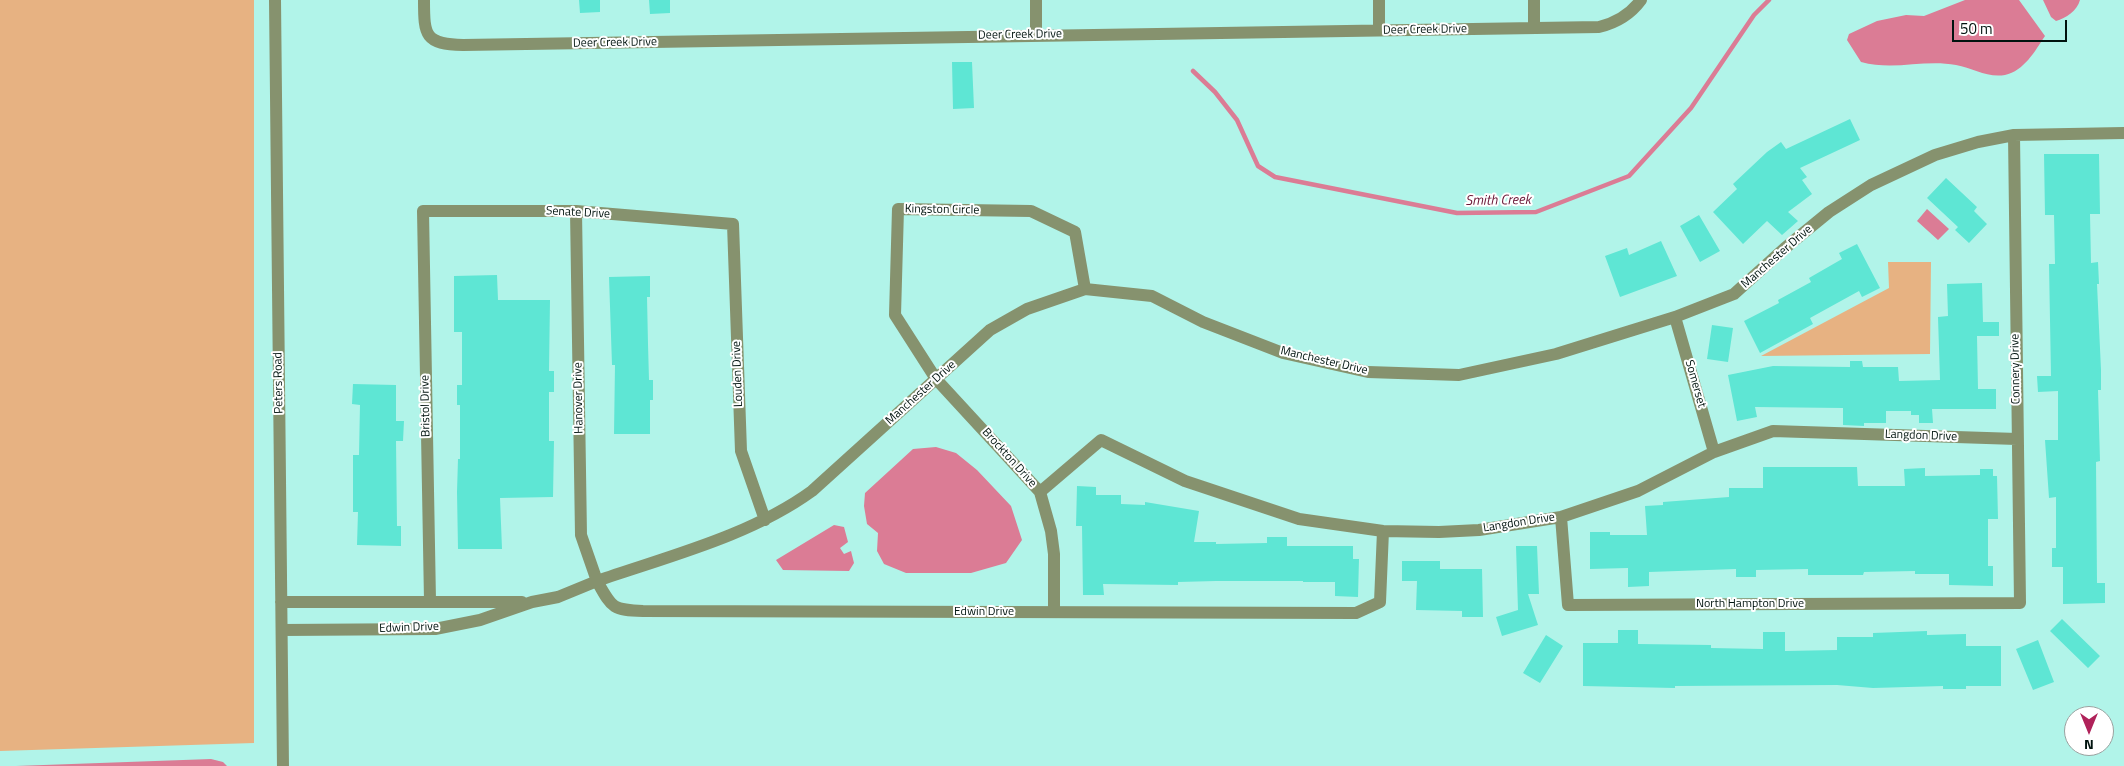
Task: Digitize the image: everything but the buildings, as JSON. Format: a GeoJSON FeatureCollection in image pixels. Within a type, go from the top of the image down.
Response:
{"type":"FeatureCollection","features":[{"type":"Feature","properties":{"kind":"street","name":"Peters Road"},"geometry":{"type":"LineString","coordinates":[[276,0],[283,766]]}},
{"type":"Feature","properties":{"kind":"street","name":"Deer Creek Drive"},"geometry":{"type":"LineString","coordinates":[[424,0],[424,24],[428,35],[441,45],[1599,27],[1611,24],[1626,16],[1641,0]]}},
{"type":"Feature","properties":{"kind":"street"},"geometry":{"type":"LineString","coordinates":[[1036,0],[1036,35]]}},
{"type":"Feature","properties":{"kind":"street"},"geometry":{"type":"LineString","coordinates":[[1379,0],[1379,30]]}},
{"type":"Feature","properties":{"kind":"street"},"geometry":{"type":"LineString","coordinates":[[1534,0],[1534,28]]}},
{"type":"Feature","properties":{"kind":"street","name":"Manchester Drive"},"geometry":{"type":"LineString","coordinates":[[597,582],[744,530],[790,507],[812,491],[990,330],[1027,309],[1085,289],[1152,296],[1203,322],[1283,353],[1368,372],[1459,376],[1556,354],[1675,317],[1734,294],[1822,218],[1871,184],[1935,155],[1978,142],[2014,135],[2124,134]]}},
{"type":"Feature","properties":{"kind":"street","name":"Connery Drive"},"geometry":{"type":"LineString","coordinates":[[2014,135],[2020,603]]}},
{"type":"Feature","properties":{"kind":"street","name":"Kingston Circle"},"geometry":{"type":"LineString","coordinates":[[936,378],[895,315],[898,209],[1031,211],[1075,232],[1085,289]]}},
{"type":"Feature","properties":{"kind":"street","name":"Senate Drive"},"geometry":{"type":"LineString","coordinates":[[423,211],[576,211],[733,224]]}},
{"type":"Feature","properties":{"kind":"street","name":"Bristol Drive"},"geometry":{"type":"LineString","coordinates":[[423,211],[430,601]]}},
{"type":"Feature","properties":{"kind":"street","name":"Hanover Drive"},"geometry":{"type":"LineString","coordinates":[[576,211],[581,535],[597,582]]}},
{"type":"Feature","properties":{"kind":"street","name":"Louden Drive"},"geometry":{"type":"LineString","coordinates":[[733,224],[740,444],[745,466],[765,520]]}},
{"type":"Feature","properties":{"kind":"street","name":"Somerset"},"geometry":{"type":"LineString","coordinates":[[1675,317],[1714,452]]}},
{"type":"Feature","properties":{"kind":"street","name":"Brockton Drive"},"geometry":{"type":"LineString","coordinates":[[936,378],[1040,492],[1051,531],[1053,546],[1054,612]]}},
{"type":"Feature","properties":{"kind":"street","name":"Langdon Drive"},"geometry":{"type":"LineString","coordinates":[[1040,492],[1101,440],[1185,481],[1299,519],[1383,531],[1439,532],[1479,530],[1561,517],[1638,491],[1714,452],[1773,431],[2017,439]]}},
{"type":"Feature","properties":{"kind":"street","name":"North Hampton Drive"},"geometry":{"type":"LineString","coordinates":[[1561,517],[1568,604],[2020,603]]}},
{"type":"Feature","properties":{"kind":"street","name":"Edwin Drive"},"geometry":{"type":"LineString","coordinates":[[282,630],[435,629],[480,620],[532,602],[558,597],[597,582],[610,604],[618,609],[625,610],[1356,613],[1380,602],[1383,531]]}},
{"type":"Feature","properties":{"kind":"street","name":"Edwin Drive"},"geometry":{"type":"LineString","coordinates":[[281,602],[532,602]]}},
{"type":"Feature","properties":{"kind":"shaded area"},"geometry":{"type":"Polygon","coordinates":[[[0,0],[254,0],[254,743],[0,751],[0,0]]]}},
{"type":"Feature","properties":{"kind":"shaded area"},"geometry":{"type":"Polygon","coordinates":[[[1965,0],[2019,0],[2045,36],[2023,65],[2012,73],[1998,76],[1956,65],[1932,63],[1885,65],[1861,62],[1847,40],[1849,34],[1877,21],[1906,15],[1924,16],[1965,0]]]}},
{"type":"Feature","properties":{"kind":"shaded area"},"geometry":{"type":"Polygon","coordinates":[[[2043,0],[2080,0],[2071,14],[2056,21],[2051,17],[2043,0]]]}},
{"type":"Feature","properties":{"kind":"shaded area"},"geometry":{"type":"Polygon","coordinates":[[[1927,209],[1949,229],[1938,240],[1917,221],[1927,209]]]}},
{"type":"Feature","properties":{"kind":"shaded area"},"geometry":{"type":"Polygon","coordinates":[[[1888,262],[1931,262],[1930,354],[1761,356],[1889,288],[1888,262]]]}},
{"type":"Feature","properties":{"kind":"shaded area"},"geometry":{"type":"Polygon","coordinates":[[[936,447],[956,453],[977,470],[1011,506],[1022,540],[1006,563],[971,573],[906,573],[884,564],[877,551],[878,533],[867,524],[864,506],[865,493],[913,449],[936,447]]]}},
{"type":"Feature","properties":{"kind":"shaded area"},"geometry":{"type":"Polygon","coordinates":[[[834,525],[844,527],[848,542],[840,548],[844,554],[851,551],[854,563],[849,571],[783,570],[776,560],[834,525]]]}},
{"type":"Feature","properties":{"kind":"shaded area"},"geometry":{"type":"Polygon","coordinates":[[[211,759],[223,762],[227,766],[16,766],[211,759]]]}},
{"type":"Feature","properties":{"kind":"waterway","name":"Smith Creek"},"geometry":{"type":"LineString","coordinates":[[1193,71],[1215,92],[1237,120],[1258,166],[1275,177],[1457,213],[1536,212],[1629,176],[1691,108],[1754,15],[1769,0]]}}]}
